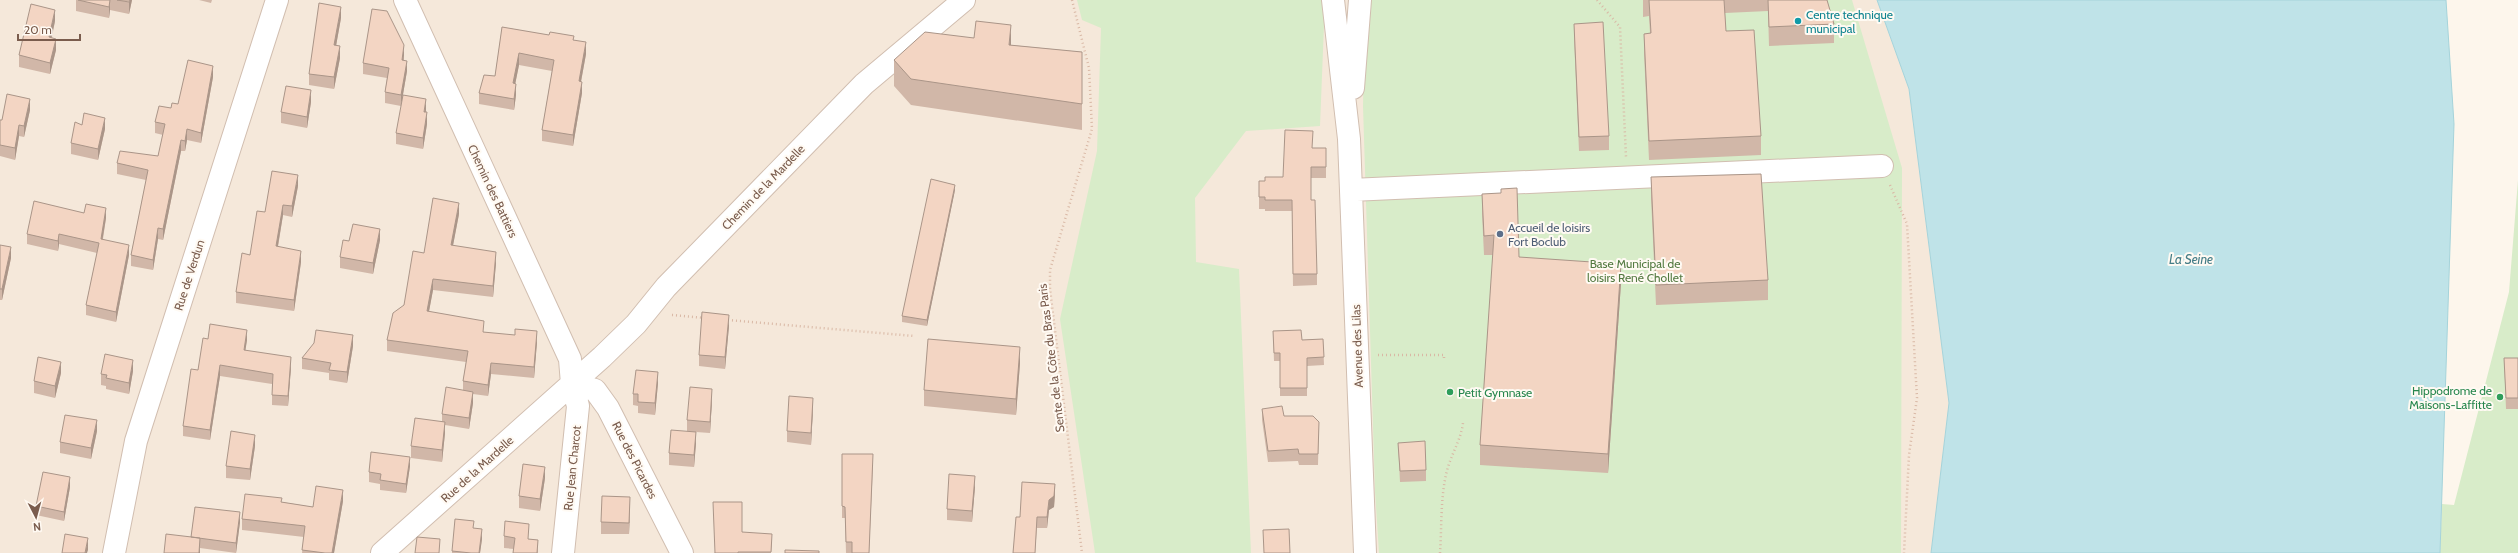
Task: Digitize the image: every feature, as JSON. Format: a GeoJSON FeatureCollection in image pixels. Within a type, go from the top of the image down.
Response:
{"type":"FeatureCollection","features":[{"type":"Feature","properties":{"kind":"street","name":"Rue de Verdun"},"geometry":{"type":"LineString","coordinates":[[114,553],[136,441],[277,0]]}},
{"type":"Feature","properties":{"kind":"street","name":"Chemin des Battiers"},"geometry":{"type":"LineString","coordinates":[[405,0],[570,359],[572,384]]}},
{"type":"Feature","properties":{"kind":"street","name":"Chemin de la Mardelle"},"geometry":{"type":"LineString","coordinates":[[572,384],[646,312],[666,287],[864,84],[964,0]]}},
{"type":"Feature","properties":{"kind":"street","name":"Avenue des Lilas"},"geometry":{"type":"LineString","coordinates":[[1333,0],[1349,139],[1365,553]]}},
{"type":"Feature","properties":{"kind":"street","name":"Avenue des Lilas"},"geometry":{"type":"LineString","coordinates":[[1349,139],[1360,0]]}},
{"type":"Feature","properties":{"kind":"street"},"geometry":{"type":"LineString","coordinates":[[1351,190],[1882,166]]}},
{"type":"Feature","properties":{"kind":"street","name":"Rue de la Mardelle"},"geometry":{"type":"LineString","coordinates":[[382,553],[572,384]]}},
{"type":"Feature","properties":{"kind":"street","name":"Rue Jean Charcot"},"geometry":{"type":"LineString","coordinates":[[563,553],[578,406],[572,384]]}},
{"type":"Feature","properties":{"kind":"street","name":"Rue des Picardes"},"geometry":{"type":"LineString","coordinates":[[572,384],[595,390],[608,408],[682,553]]}},
{"type":"Feature","properties":{"kind":"path","name":"Sente de la Côte du Bras Paris"},"geometry":{"type":"LineString","coordinates":[[1072,0],[1089,68],[1092,129],[1050,270],[1050,289],[1082,553]]}},
{"type":"Feature","properties":{"kind":"path"},"geometry":{"type":"LineString","coordinates":[[1598,0],[1620,27],[1627,178]]}},
{"type":"Feature","properties":{"kind":"path"},"geometry":{"type":"LineString","coordinates":[[1882,166],[1907,224],[1909,255],[1917,398],[1909,454],[1904,553]]}},
{"type":"Feature","properties":{"kind":"path"},"geometry":{"type":"LineString","coordinates":[[646,312],[712,318]]}},
{"type":"Feature","properties":{"kind":"path"},"geometry":{"type":"LineString","coordinates":[[727,320],[914,336]]}},
{"type":"Feature","properties":{"kind":"path"},"geometry":{"type":"LineString","coordinates":[[1357,354],[1444,355],[1444,360]]}},
{"type":"Feature","properties":{"kind":"path"},"geometry":{"type":"LineString","coordinates":[[1440,553],[1443,505],[1448,467],[1462,434],[1463,423]]}},
{"type":"Feature","properties":{"kind":"shaded area"},"geometry":{"type":"Polygon","coordinates":[[[0,0],[1877,0],[1909,89],[1949,403],[1931,553],[0,553],[0,0]]]}},
{"type":"Feature","properties":{"kind":"green space"},"geometry":{"type":"Polygon","coordinates":[[[1077,0],[1325,0],[1320,126],[1246,131],[1195,198],[1196,262],[1239,269],[1251,553],[1095,553],[1060,319],[1097,151],[1101,28],[1082,20],[1077,0]]]}},
{"type":"Feature","properties":{"kind":"green space","name":"Base Municipal de loisirs René Chollet"},"geometry":{"type":"Polygon","coordinates":[[[1365,0],[1852,0],[1902,168],[1901,553],[1379,553],[1375,491],[1363,106],[1365,0]]]}},
{"type":"Feature","properties":{"kind":"green space","name":"Hippodrome de Maisons-Laffitte"},"geometry":{"type":"Polygon","coordinates":[[[2518,180],[2518,553],[2440,553],[2442,504],[2454,505],[2509,292],[2518,180]]]}},
{"type":"Feature","properties":{"kind":"water","name":"La Seine"},"geometry":{"type":"Polygon","coordinates":[[[1877,0],[2446,0],[2454,124],[2440,553],[1931,553],[1949,403],[1909,89],[1877,0]]]}},
{"type":"Feature","properties":{"kind":"building"},"geometry":{"type":"Polygon","coordinates":[[[78,0],[110,0],[109,7],[78,0]]]}},
{"type":"Feature","properties":{"kind":"building"},"geometry":{"type":"Polygon","coordinates":[[[117,0],[130,0],[129,2],[117,0]]]}},
{"type":"Feature","properties":{"kind":"building"},"geometry":{"type":"Polygon","coordinates":[[[1649,0],[1724,0],[1726,31],[1754,30],[1761,136],[1649,141],[1644,34],[1651,33],[1649,0]]]}},
{"type":"Feature","properties":{"kind":"building"},"geometry":{"type":"Polygon","coordinates":[[[1768,0],[1827,0],[1834,24],[1769,27],[1768,0]]]}},
{"type":"Feature","properties":{"kind":"building"},"geometry":{"type":"Polygon","coordinates":[[[319,3],[341,7],[334,45],[340,46],[334,77],[309,74],[319,3]]]}},
{"type":"Feature","properties":{"kind":"building"},"geometry":{"type":"Polygon","coordinates":[[[31,4],[55,10],[49,37],[56,39],[50,63],[19,55],[31,4]]]}},
{"type":"Feature","properties":{"kind":"building"},"geometry":{"type":"Polygon","coordinates":[[[372,9],[387,11],[404,45],[402,60],[407,61],[401,95],[385,92],[389,68],[363,63],[372,9]]]}},
{"type":"Feature","properties":{"kind":"building"},"geometry":{"type":"Polygon","coordinates":[[[976,21],[1011,25],[1009,45],[1082,52],[1082,104],[911,79],[894,60],[925,32],[974,38],[976,21]]]}},
{"type":"Feature","properties":{"kind":"building"},"geometry":{"type":"Polygon","coordinates":[[[1603,22],[1609,136],[1579,137],[1574,24],[1603,22]]]}},
{"type":"Feature","properties":{"kind":"building"},"geometry":{"type":"Polygon","coordinates":[[[502,27],[549,35],[550,32],[574,36],[573,40],[586,42],[579,81],[582,82],[573,135],[542,130],[554,60],[519,53],[513,83],[516,84],[514,99],[479,93],[484,75],[495,76],[502,27]]]}},
{"type":"Feature","properties":{"kind":"building"},"geometry":{"type":"Polygon","coordinates":[[[188,60],[213,66],[201,133],[187,129],[185,141],[181,140],[163,229],[158,228],[153,260],[131,255],[148,170],[117,163],[120,151],[158,156],[165,124],[155,122],[159,106],[171,108],[172,103],[178,104],[188,60]]]}},
{"type":"Feature","properties":{"kind":"building"},"geometry":{"type":"Polygon","coordinates":[[[286,86],[311,90],[307,117],[281,112],[286,86]]]}},
{"type":"Feature","properties":{"kind":"building"},"geometry":{"type":"Polygon","coordinates":[[[7,94],[30,99],[24,126],[19,125],[15,148],[0,145],[0,120],[2,120],[7,94]]]}},
{"type":"Feature","properties":{"kind":"building"},"geometry":{"type":"Polygon","coordinates":[[[403,95],[426,99],[424,112],[427,112],[423,138],[396,133],[403,95]]]}},
{"type":"Feature","properties":{"kind":"building"},"geometry":{"type":"Polygon","coordinates":[[[84,113],[105,118],[98,149],[71,143],[75,122],[82,125],[84,113]]]}},
{"type":"Feature","properties":{"kind":"building"},"geometry":{"type":"Polygon","coordinates":[[[1285,130],[1313,131],[1312,148],[1326,148],[1326,167],[1311,167],[1311,200],[1315,200],[1317,274],[1293,274],[1292,200],[1265,200],[1265,197],[1259,197],[1259,181],[1265,181],[1265,177],[1283,177],[1285,130]]]}},
{"type":"Feature","properties":{"kind":"building"},"geometry":{"type":"Polygon","coordinates":[[[272,171],[298,175],[292,206],[283,205],[276,246],[301,251],[294,300],[236,292],[242,253],[250,255],[257,211],[265,212],[272,171]]]}},
{"type":"Feature","properties":{"kind":"building"},"geometry":{"type":"Polygon","coordinates":[[[1761,174],[1768,280],[1656,285],[1651,177],[1761,174]]]}},
{"type":"Feature","properties":{"kind":"building"},"geometry":{"type":"Polygon","coordinates":[[[931,179],[955,185],[927,320],[902,316],[931,179]]]}},
{"type":"Feature","properties":{"kind":"building"},"geometry":{"type":"Polygon","coordinates":[[[1517,188],[1519,257],[1621,264],[1608,454],[1480,445],[1494,235],[1484,236],[1482,194],[1501,193],[1501,189],[1517,188]]]}},
{"type":"Feature","properties":{"kind":"building"},"geometry":{"type":"Polygon","coordinates":[[[433,198],[459,203],[451,245],[496,252],[493,286],[433,279],[427,311],[484,321],[483,332],[515,335],[515,329],[537,331],[534,367],[491,363],[488,385],[463,381],[468,351],[387,340],[393,313],[404,305],[413,251],[424,253],[433,198]]]}},
{"type":"Feature","properties":{"kind":"building"},"geometry":{"type":"Polygon","coordinates":[[[34,201],[84,213],[86,204],[106,208],[101,239],[129,245],[116,312],[86,305],[99,243],[59,234],[58,241],[27,234],[34,201]]]}},
{"type":"Feature","properties":{"kind":"building"},"geometry":{"type":"Polygon","coordinates":[[[353,224],[380,229],[373,263],[340,257],[343,240],[349,241],[353,224]]]}},
{"type":"Feature","properties":{"kind":"building"},"geometry":{"type":"Polygon","coordinates":[[[0,245],[11,247],[2,289],[0,289],[0,245]]]}},
{"type":"Feature","properties":{"kind":"building"},"geometry":{"type":"Polygon","coordinates":[[[702,312],[729,315],[725,357],[699,355],[702,312]]]}},
{"type":"Feature","properties":{"kind":"building"},"geometry":{"type":"Polygon","coordinates":[[[210,324],[247,330],[244,350],[291,357],[288,396],[272,395],[273,374],[220,365],[210,430],[183,426],[191,369],[198,370],[203,338],[208,339],[210,324]]]}},
{"type":"Feature","properties":{"kind":"building"},"geometry":{"type":"Polygon","coordinates":[[[316,330],[353,335],[347,372],[329,370],[331,363],[302,358],[314,343],[316,330]]]}},
{"type":"Feature","properties":{"kind":"building"},"geometry":{"type":"Polygon","coordinates":[[[1301,330],[1302,340],[1323,339],[1324,357],[1307,358],[1307,388],[1280,388],[1280,353],[1274,353],[1273,331],[1301,330]]]}},
{"type":"Feature","properties":{"kind":"building"},"geometry":{"type":"Polygon","coordinates":[[[928,339],[1020,347],[1016,399],[924,390],[928,339]]]}},
{"type":"Feature","properties":{"kind":"building"},"geometry":{"type":"Polygon","coordinates":[[[105,354],[133,360],[129,383],[106,378],[107,375],[101,374],[105,354]]]}},
{"type":"Feature","properties":{"kind":"building"},"geometry":{"type":"Polygon","coordinates":[[[38,357],[61,362],[55,386],[34,381],[38,357]]]}},
{"type":"Feature","properties":{"kind":"building"},"geometry":{"type":"Polygon","coordinates":[[[2504,358],[2518,358],[2518,398],[2506,398],[2504,358]]]}},
{"type":"Feature","properties":{"kind":"building"},"geometry":{"type":"Polygon","coordinates":[[[636,370],[658,372],[655,403],[638,402],[638,394],[633,394],[636,370]]]}},
{"type":"Feature","properties":{"kind":"building"},"geometry":{"type":"Polygon","coordinates":[[[446,387],[473,392],[469,418],[442,414],[446,387]]]}},
{"type":"Feature","properties":{"kind":"building"},"geometry":{"type":"Polygon","coordinates":[[[690,387],[712,389],[710,422],[687,420],[690,387]]]}},
{"type":"Feature","properties":{"kind":"building"},"geometry":{"type":"Polygon","coordinates":[[[789,396],[813,398],[811,433],[787,431],[789,396]]]}},
{"type":"Feature","properties":{"kind":"building"},"geometry":{"type":"Polygon","coordinates":[[[1282,406],[1284,416],[1313,416],[1319,422],[1318,454],[1299,454],[1298,449],[1268,451],[1262,409],[1282,406]]]}},
{"type":"Feature","properties":{"kind":"building"},"geometry":{"type":"Polygon","coordinates":[[[65,415],[97,420],[91,448],[60,442],[65,415]]]}},
{"type":"Feature","properties":{"kind":"building"},"geometry":{"type":"Polygon","coordinates":[[[415,418],[445,422],[442,450],[411,446],[415,418]]]}},
{"type":"Feature","properties":{"kind":"building"},"geometry":{"type":"Polygon","coordinates":[[[671,430],[696,432],[694,455],[669,453],[671,430]]]}},
{"type":"Feature","properties":{"kind":"building"},"geometry":{"type":"Polygon","coordinates":[[[231,431],[255,435],[250,469],[226,466],[231,431]]]}},
{"type":"Feature","properties":{"kind":"building"},"geometry":{"type":"Polygon","coordinates":[[[1425,441],[1426,470],[1400,471],[1398,443],[1425,441]]]}},
{"type":"Feature","properties":{"kind":"building"},"geometry":{"type":"Polygon","coordinates":[[[371,452],[410,457],[406,484],[380,480],[381,474],[369,472],[371,452]]]}},
{"type":"Feature","properties":{"kind":"building"},"geometry":{"type":"Polygon","coordinates":[[[842,454],[873,454],[869,553],[852,553],[852,542],[846,542],[845,507],[842,506],[842,454]]]}},
{"type":"Feature","properties":{"kind":"building"},"geometry":{"type":"Polygon","coordinates":[[[523,464],[545,467],[540,499],[519,496],[523,464]]]}},
{"type":"Feature","properties":{"kind":"building"},"geometry":{"type":"Polygon","coordinates":[[[43,472],[70,477],[64,512],[36,506],[43,472]]]}},
{"type":"Feature","properties":{"kind":"building"},"geometry":{"type":"Polygon","coordinates":[[[949,474],[975,476],[972,511],[947,509],[949,474]]]}},
{"type":"Feature","properties":{"kind":"building"},"geometry":{"type":"Polygon","coordinates":[[[1022,482],[1055,484],[1054,496],[1049,500],[1047,517],[1037,517],[1035,553],[1013,553],[1016,517],[1020,517],[1022,482]]]}},
{"type":"Feature","properties":{"kind":"building"},"geometry":{"type":"Polygon","coordinates":[[[316,486],[343,490],[332,553],[302,550],[305,526],[242,519],[245,494],[282,498],[281,502],[313,507],[316,486]]]}},
{"type":"Feature","properties":{"kind":"building"},"geometry":{"type":"Polygon","coordinates":[[[602,496],[630,497],[629,523],[601,522],[602,496]]]}},
{"type":"Feature","properties":{"kind":"building"},"geometry":{"type":"Polygon","coordinates":[[[713,502],[742,502],[742,532],[772,534],[771,552],[715,553],[713,502]]]}},
{"type":"Feature","properties":{"kind":"building"},"geometry":{"type":"Polygon","coordinates":[[[195,507],[240,512],[236,543],[191,537],[195,507]]]}},
{"type":"Feature","properties":{"kind":"building"},"geometry":{"type":"Polygon","coordinates":[[[455,519],[474,521],[473,528],[482,529],[479,553],[452,551],[455,519]]]}},
{"type":"Feature","properties":{"kind":"building"},"geometry":{"type":"Polygon","coordinates":[[[505,521],[529,524],[528,539],[538,540],[537,553],[513,553],[515,538],[504,536],[505,521]]]}},
{"type":"Feature","properties":{"kind":"building"},"geometry":{"type":"Polygon","coordinates":[[[1289,529],[1290,553],[1264,553],[1263,530],[1289,529]]]}},
{"type":"Feature","properties":{"kind":"building"},"geometry":{"type":"Polygon","coordinates":[[[65,534],[88,538],[85,553],[62,553],[65,534]]]}},
{"type":"Feature","properties":{"kind":"building"},"geometry":{"type":"Polygon","coordinates":[[[166,534],[200,538],[199,553],[164,553],[166,534]]]}},
{"type":"Feature","properties":{"kind":"building"},"geometry":{"type":"Polygon","coordinates":[[[417,537],[440,539],[439,553],[415,553],[417,537]]]}},
{"type":"Feature","properties":{"kind":"building"},"geometry":{"type":"Polygon","coordinates":[[[785,550],[819,551],[819,553],[785,553],[785,550]]]}},
{"type":"Feature","properties":{"kind":"place","name":"Centre technique municipal"},"geometry":{"type":"Point","coordinates":[1798,21]}},
{"type":"Feature","properties":{"kind":"place","name":"Accueil de loisirs Fort Boclub"},"geometry":{"type":"Point","coordinates":[1500,234]}},
{"type":"Feature","properties":{"kind":"place","name":"Petit Gymnase"},"geometry":{"type":"Point","coordinates":[1450,392]}},
{"type":"Feature","properties":{"kind":"place","name":"Hippodrome de Maisons-Laffitte"},"geometry":{"type":"Point","coordinates":[2500,397]}}]}
